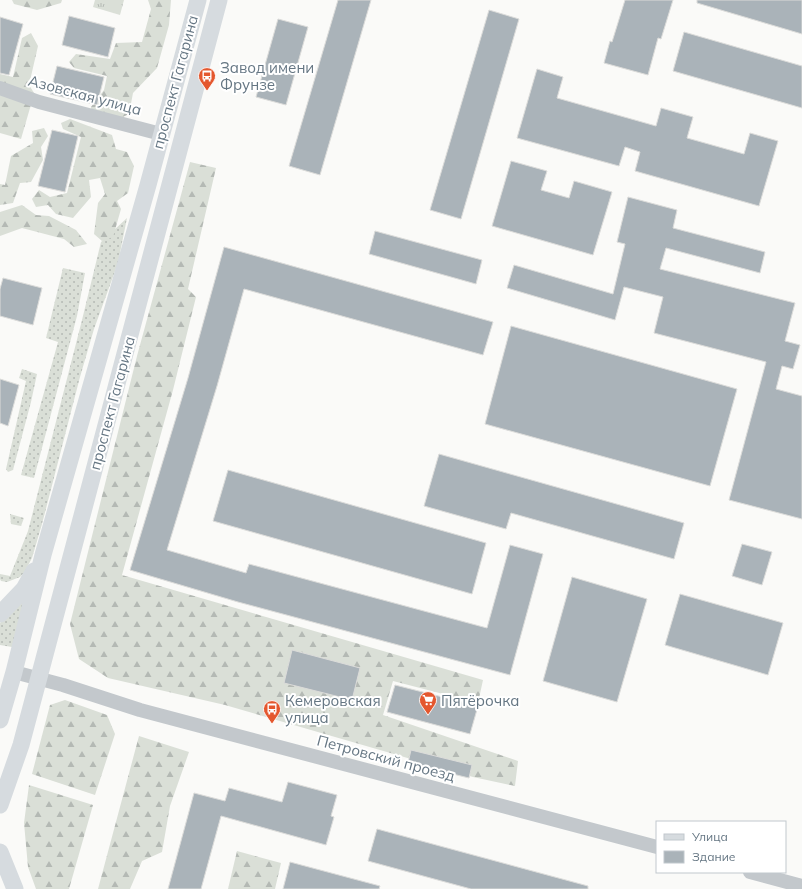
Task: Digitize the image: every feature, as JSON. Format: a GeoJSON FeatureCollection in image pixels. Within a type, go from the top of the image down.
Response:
{"type":"FeatureCollection","features":[{"type":"Feature","properties":{"kind":"main road","name":"проспект Гагарина"},"geometry":{"type":"LineString","coordinates":[[0,720],[14,672],[43,555],[198,0]]}},
{"type":"Feature","properties":{"kind":"main road","name":"проспект Гагарина"},"geometry":{"type":"LineString","coordinates":[[0,805],[21,744],[219,0]]}},
{"type":"Feature","properties":{"kind":"main road"},"geometry":{"type":"LineString","coordinates":[[0,614],[24,589],[43,555]]}},
{"type":"Feature","properties":{"kind":"main road"},"geometry":{"type":"LineString","coordinates":[[0,852],[15,889]]}},
{"type":"Feature","properties":{"kind":"street","name":"Азовская улица"},"geometry":{"type":"LineString","coordinates":[[0,88],[39,102],[161,134]]}},
{"type":"Feature","properties":{"kind":"street","name":"Петровский проезд"},"geometry":{"type":"LineString","coordinates":[[14,672],[62,685],[140,710],[656,847]]}},
{"type":"Feature","properties":{"kind":"street"},"geometry":{"type":"LineString","coordinates":[[754,873],[802,886]]}},
{"type":"Feature","properties":{"kind":"green space"},"geometry":{"type":"Polygon","coordinates":[[[12,0],[62,0],[61,3],[37,10],[14,4],[12,0]]]}},
{"type":"Feature","properties":{"kind":"green space"},"geometry":{"type":"Polygon","coordinates":[[[95,0],[124,0],[120,15],[93,7],[95,0]]]}},
{"type":"Feature","properties":{"kind":"green space"},"geometry":{"type":"Polygon","coordinates":[[[148,0],[171,0],[169,25],[157,68],[133,93],[129,114],[108,124],[92,120],[91,107],[104,90],[107,76],[74,68],[69,62],[76,54],[110,59],[116,43],[142,42],[151,9],[148,0]]]}},
{"type":"Feature","properties":{"kind":"green space"},"geometry":{"type":"Polygon","coordinates":[[[31,33],[38,46],[29,85],[36,96],[30,108],[21,139],[0,133],[0,74],[13,77],[22,38],[31,33]]]}},
{"type":"Feature","properties":{"kind":"green space"},"geometry":{"type":"Polygon","coordinates":[[[70,119],[112,135],[116,149],[127,152],[134,166],[128,193],[117,201],[121,209],[113,237],[102,241],[94,234],[98,203],[105,194],[100,178],[89,180],[91,197],[73,218],[56,214],[48,205],[36,207],[32,199],[39,190],[50,197],[67,193],[81,137],[63,129],[61,123],[70,119]]]}},
{"type":"Feature","properties":{"kind":"green space"},"geometry":{"type":"Polygon","coordinates":[[[44,128],[48,136],[41,147],[43,160],[31,182],[20,183],[13,203],[0,205],[0,184],[5,185],[11,156],[33,143],[32,131],[44,128]]]}},
{"type":"Feature","properties":{"kind":"green space"},"geometry":{"type":"Polygon","coordinates":[[[190,162],[216,168],[188,289],[196,297],[173,390],[122,575],[483,680],[478,703],[393,681],[383,715],[518,761],[515,786],[473,777],[225,705],[108,678],[79,659],[70,624],[137,356],[190,162]]]}},
{"type":"Feature","properties":{"kind":"green space"},"geometry":{"type":"Polygon","coordinates":[[[22,205],[36,215],[49,216],[76,230],[87,244],[74,247],[64,239],[22,228],[0,236],[0,212],[22,205]]]}},
{"type":"Feature","properties":{"kind":"green space"},"geometry":{"type":"Polygon","coordinates":[[[127,218],[118,263],[94,329],[80,377],[32,558],[24,573],[20,577],[7,582],[1,581],[0,574],[10,576],[28,531],[101,242],[127,218]]]}},
{"type":"Feature","properties":{"kind":"green space"},"geometry":{"type":"Polygon","coordinates":[[[63,268],[85,273],[77,316],[34,478],[21,475],[58,342],[46,338],[63,268]]]}},
{"type":"Feature","properties":{"kind":"green space"},"geometry":{"type":"Polygon","coordinates":[[[22,369],[37,374],[13,470],[8,472],[6,469],[26,381],[19,378],[22,369]]]}},
{"type":"Feature","properties":{"kind":"green space"},"geometry":{"type":"Polygon","coordinates":[[[10,514],[24,518],[21,526],[11,524],[10,514]]]}},
{"type":"Feature","properties":{"kind":"green space"},"geometry":{"type":"Polygon","coordinates":[[[27,596],[12,647],[0,645],[0,623],[27,596]]]}},
{"type":"Feature","properties":{"kind":"green space"},"geometry":{"type":"Polygon","coordinates":[[[65,700],[107,715],[115,734],[95,795],[32,774],[50,705],[65,700]]]}},
{"type":"Feature","properties":{"kind":"green space"},"geometry":{"type":"Polygon","coordinates":[[[139,736],[189,752],[170,806],[162,852],[142,861],[130,889],[98,889],[139,736]]]}},
{"type":"Feature","properties":{"kind":"green space"},"geometry":{"type":"Polygon","coordinates":[[[29,785],[93,805],[69,889],[36,889],[28,867],[24,823],[29,785]]]}},
{"type":"Feature","properties":{"kind":"green space"},"geometry":{"type":"Polygon","coordinates":[[[237,851],[281,863],[275,889],[228,889],[237,851]]]}},
{"type":"Feature","properties":{"kind":"building"},"geometry":{"type":"Polygon","coordinates":[[[338,0],[371,0],[320,175],[289,166],[338,0]]]}},
{"type":"Feature","properties":{"kind":"building"},"geometry":{"type":"Polygon","coordinates":[[[625,0],[673,0],[661,39],[658,38],[648,75],[604,63],[610,41],[612,42],[625,0]]]}},
{"type":"Feature","properties":{"kind":"building"},"geometry":{"type":"Polygon","coordinates":[[[697,0],[802,0],[802,34],[697,3],[697,0]]]}},
{"type":"Feature","properties":{"kind":"building"},"geometry":{"type":"Polygon","coordinates":[[[489,10],[519,19],[461,219],[430,210],[489,10]]]}},
{"type":"Feature","properties":{"kind":"building"},"geometry":{"type":"Polygon","coordinates":[[[69,16],[115,28],[108,57],[62,45],[69,16]]]}},
{"type":"Feature","properties":{"kind":"building"},"geometry":{"type":"Polygon","coordinates":[[[0,17],[23,24],[9,75],[0,73],[0,17]]]}},
{"type":"Feature","properties":{"kind":"building"},"geometry":{"type":"Polygon","coordinates":[[[278,19],[308,27],[286,105],[256,97],[278,19]]]}},
{"type":"Feature","properties":{"kind":"building"},"geometry":{"type":"Polygon","coordinates":[[[684,32],[802,66],[802,108],[673,71],[684,32]]]}},
{"type":"Feature","properties":{"kind":"building"},"geometry":{"type":"Polygon","coordinates":[[[57,66],[104,77],[97,105],[50,94],[57,66]]]}},
{"type":"Feature","properties":{"kind":"building"},"geometry":{"type":"Polygon","coordinates":[[[537,69],[563,77],[557,98],[656,126],[661,108],[693,117],[687,138],[744,154],[750,133],[778,141],[759,206],[635,171],[640,152],[625,147],[619,166],[517,138],[537,69]]]}},
{"type":"Feature","properties":{"kind":"building"},"geometry":{"type":"Polygon","coordinates":[[[52,130],[78,136],[65,192],[38,186],[52,130]]]}},
{"type":"Feature","properties":{"kind":"building"},"geometry":{"type":"Polygon","coordinates":[[[511,161],[547,171],[541,190],[569,198],[574,181],[612,192],[593,255],[492,226],[511,161]]]}},
{"type":"Feature","properties":{"kind":"building"},"geometry":{"type":"Polygon","coordinates":[[[628,197],[677,210],[673,228],[765,252],[760,273],[666,248],[660,269],[795,303],[785,341],[800,345],[793,369],[782,366],[776,389],[802,396],[802,519],[729,500],[766,362],[654,333],[663,297],[624,287],[615,320],[507,288],[514,265],[613,294],[625,244],[617,242],[628,197]]]}},
{"type":"Feature","properties":{"kind":"building"},"geometry":{"type":"Polygon","coordinates":[[[375,231],[482,260],[476,284],[369,254],[375,231]]]}},
{"type":"Feature","properties":{"kind":"building"},"geometry":{"type":"Polygon","coordinates":[[[224,247],[493,322],[483,355],[244,289],[217,386],[167,550],[246,573],[249,564],[487,628],[510,545],[543,554],[510,675],[238,602],[130,570],[188,378],[224,247]]]}},
{"type":"Feature","properties":{"kind":"building"},"geometry":{"type":"Polygon","coordinates":[[[3,278],[42,288],[33,325],[0,316],[0,289],[3,278]]]}},
{"type":"Feature","properties":{"kind":"building"},"geometry":{"type":"Polygon","coordinates":[[[511,326],[737,389],[710,486],[485,424],[511,326]]]}},
{"type":"Feature","properties":{"kind":"building"},"geometry":{"type":"Polygon","coordinates":[[[0,379],[19,385],[8,426],[0,423],[0,379]]]}},
{"type":"Feature","properties":{"kind":"building"},"geometry":{"type":"Polygon","coordinates":[[[439,454],[684,523],[674,559],[511,513],[506,529],[424,506],[439,454]]]}},
{"type":"Feature","properties":{"kind":"building"},"geometry":{"type":"Polygon","coordinates":[[[228,470],[486,543],[472,594],[213,521],[228,470]]]}},
{"type":"Feature","properties":{"kind":"building"},"geometry":{"type":"Polygon","coordinates":[[[742,544],[772,552],[762,585],[732,576],[742,544]]]}},
{"type":"Feature","properties":{"kind":"building"},"geometry":{"type":"Polygon","coordinates":[[[572,577],[647,599],[617,702],[543,681],[572,577]]]}},
{"type":"Feature","properties":{"kind":"building"},"geometry":{"type":"Polygon","coordinates":[[[680,594],[783,623],[768,675],[665,645],[680,594]]]}},
{"type":"Feature","properties":{"kind":"building"},"geometry":{"type":"Polygon","coordinates":[[[292,650],[360,668],[352,700],[284,683],[292,650]]]}},
{"type":"Feature","properties":{"kind":"building"},"geometry":{"type":"Polygon","coordinates":[[[395,685],[478,706],[470,734],[387,712],[395,685]]]}},
{"type":"Feature","properties":{"kind":"building"},"geometry":{"type":"Polygon","coordinates":[[[411,750],[472,765],[469,778],[408,763],[411,750]]]}},
{"type":"Feature","properties":{"kind":"building"},"geometry":{"type":"Polygon","coordinates":[[[288,782],[337,795],[331,816],[334,817],[326,845],[221,816],[201,889],[168,889],[194,793],[225,801],[229,788],[282,802],[288,782]]]}},
{"type":"Feature","properties":{"kind":"building"},"geometry":{"type":"Polygon","coordinates":[[[377,829],[588,886],[588,889],[471,889],[368,861],[377,829]]]}},
{"type":"Feature","properties":{"kind":"building"},"geometry":{"type":"Polygon","coordinates":[[[290,862],[380,886],[379,889],[283,889],[290,862]]]}},
{"type":"Feature","properties":{"kind":"place","name":"Завод имени Фрунзе"},"geometry":{"type":"Point","coordinates":[207,91]}},
{"type":"Feature","properties":{"kind":"place","name":"Пятёрочка"},"geometry":{"type":"Point","coordinates":[428,715]}},
{"type":"Feature","properties":{"kind":"place","name":"Кемеровская улица"},"geometry":{"type":"Point","coordinates":[272,724]}}]}
